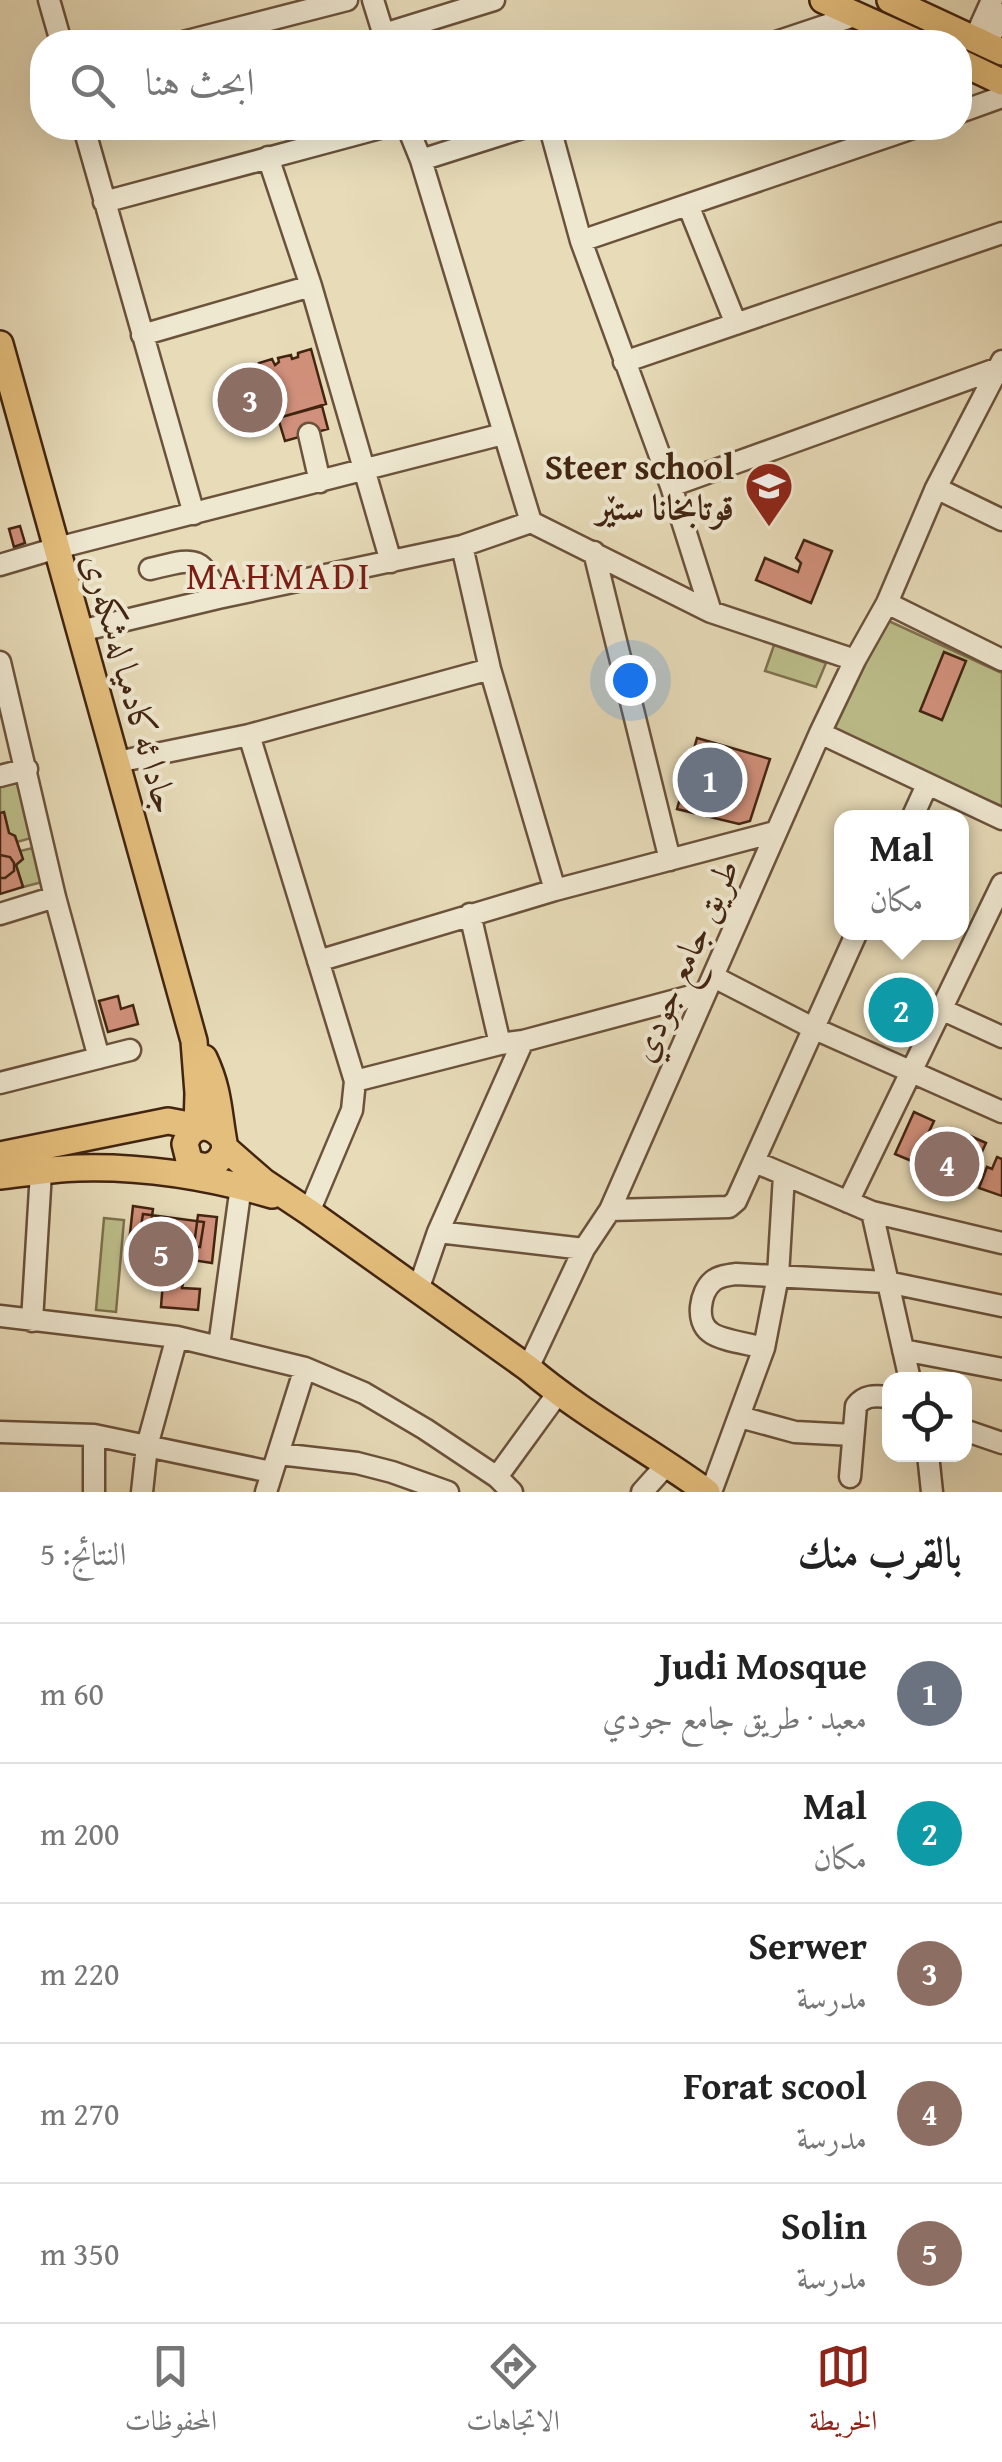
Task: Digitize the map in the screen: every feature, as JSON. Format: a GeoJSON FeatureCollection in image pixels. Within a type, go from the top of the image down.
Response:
{"type":"FeatureCollection","features":[{"type":"Feature","properties":{"kind":"main road"},"geometry":{"type":"LineString","coordinates":[[823,0],[889,30]]}},
{"type":"Feature","properties":{"kind":"main road"},"geometry":{"type":"LineString","coordinates":[[890,0],[953,30]]}},
{"type":"Feature","properties":{"kind":"main road"},"geometry":{"type":"LineString","coordinates":[[972,68],[1002,82]]}},
{"type":"Feature","properties":{"kind":"main road","name":"جادا ئه‌كادميا له‌شكه‌رى"},"geometry":{"type":"LineString","coordinates":[[0,344],[194,1041],[218,1096],[208,1146]]}},
{"type":"Feature","properties":{"kind":"main road"},"geometry":{"type":"LineString","coordinates":[[0,1155],[168,1121],[184,1124],[241,1186]]}},
{"type":"Feature","properties":{"kind":"main road"},"geometry":{"type":"LineString","coordinates":[[171,1174],[208,1146]]}},
{"type":"Feature","properties":{"kind":"main road"},"geometry":{"type":"LineString","coordinates":[[208,1146],[309,1212],[558,1393],[709,1492]]}},
{"type":"Feature","properties":{"kind":"main road"},"geometry":{"type":"LineString","coordinates":[[0,1176],[109,1169],[171,1174],[285,1198]]}},
{"type":"Feature","properties":{"kind":"street"},"geometry":{"type":"LineString","coordinates":[[50,0],[58,30]]}},
{"type":"Feature","properties":{"kind":"street"},"geometry":{"type":"LineString","coordinates":[[230,30],[347,0]]}},
{"type":"Feature","properties":{"kind":"street"},"geometry":{"type":"LineString","coordinates":[[373,0],[383,30]]}},
{"type":"Feature","properties":{"kind":"street"},"geometry":{"type":"LineString","coordinates":[[409,30],[494,0]]}},
{"type":"Feature","properties":{"kind":"street"},"geometry":{"type":"LineString","coordinates":[[987,46],[992,0]]}},
{"type":"Feature","properties":{"kind":"street"},"geometry":{"type":"LineString","coordinates":[[813,30],[857,16]]}},
{"type":"Feature","properties":{"kind":"street"},"geometry":{"type":"LineString","coordinates":[[987,46],[1002,16]]}},
{"type":"Feature","properties":{"kind":"street"},"geometry":{"type":"LineString","coordinates":[[972,108],[1002,98]]}},
{"type":"Feature","properties":{"kind":"street"},"geometry":{"type":"LineString","coordinates":[[87,140],[194,514]]}},
{"type":"Feature","properties":{"kind":"street"},"geometry":{"type":"LineString","coordinates":[[104,202],[332,140]]}},
{"type":"Feature","properties":{"kind":"street"},"geometry":{"type":"LineString","coordinates":[[413,140],[531,522]]}},
{"type":"Feature","properties":{"kind":"street"},"geometry":{"type":"LineString","coordinates":[[421,160],[484,140]]}},
{"type":"Feature","properties":{"kind":"street"},"geometry":{"type":"LineString","coordinates":[[553,140],[581,241],[671,486],[712,612]]}},
{"type":"Feature","properties":{"kind":"street"},"geometry":{"type":"LineString","coordinates":[[581,241],[877,140]]}},
{"type":"Feature","properties":{"kind":"street"},"geometry":{"type":"LineString","coordinates":[[268,156],[311,286],[391,562]]}},
{"type":"Feature","properties":{"kind":"street"},"geometry":{"type":"LineString","coordinates":[[688,204],[736,324]]}},
{"type":"Feature","properties":{"kind":"street"},"geometry":{"type":"LineString","coordinates":[[624,362],[1002,233]]}},
{"type":"Feature","properties":{"kind":"street"},"geometry":{"type":"LineString","coordinates":[[142,335],[311,286]]}},
{"type":"Feature","properties":{"kind":"street"},"geometry":{"type":"LineString","coordinates":[[671,486],[1001,364]]}},
{"type":"Feature","properties":{"kind":"street","name":"طريق جامع جودي"},"geometry":{"type":"LineString","coordinates":[[528,1368],[584,1249],[610,1210],[820,733],[887,603],[936,488],[1001,364]]}},
{"type":"Feature","properties":{"kind":"street"},"geometry":{"type":"LineString","coordinates":[[308,434],[320,482]]}},
{"type":"Feature","properties":{"kind":"street"},"geometry":{"type":"LineString","coordinates":[[0,565],[503,434]]}},
{"type":"Feature","properties":{"kind":"street"},"geometry":{"type":"LineString","coordinates":[[936,488],[1002,520]]}},
{"type":"Feature","properties":{"kind":"street"},"geometry":{"type":"LineString","coordinates":[[80,631],[462,546],[531,522],[712,612],[855,660]]}},
{"type":"Feature","properties":{"kind":"street"},"geometry":{"type":"LineString","coordinates":[[462,546],[490,668],[555,890]]}},
{"type":"Feature","properties":{"kind":"street"},"geometry":{"type":"LineString","coordinates":[[594,552],[670,860]]}},
{"type":"Feature","properties":{"kind":"street"},"geometry":{"type":"LineString","coordinates":[[150,569],[194,562],[210,574],[218,598]]}},
{"type":"Feature","properties":{"kind":"street"},"geometry":{"type":"LineString","coordinates":[[887,603],[1002,660]]}},
{"type":"Feature","properties":{"kind":"street"},"geometry":{"type":"LineString","coordinates":[[0,662],[55,898],[99,1058]]}},
{"type":"Feature","properties":{"kind":"street"},"geometry":{"type":"LineString","coordinates":[[117,762],[248,735],[490,668]]}},
{"type":"Feature","properties":{"kind":"street"},"geometry":{"type":"LineString","coordinates":[[820,733],[1002,819]]}},
{"type":"Feature","properties":{"kind":"street"},"geometry":{"type":"LineString","coordinates":[[248,735],[355,1082],[352,1110],[309,1212]]}},
{"type":"Feature","properties":{"kind":"street"},"geometry":{"type":"LineString","coordinates":[[0,776],[26,769]]}},
{"type":"Feature","properties":{"kind":"street"},"geometry":{"type":"LineString","coordinates":[[916,810],[927,785]]}},
{"type":"Feature","properties":{"kind":"street"},"geometry":{"type":"LineString","coordinates":[[318,961],[555,890],[775,832]]}},
{"type":"Feature","properties":{"kind":"street"},"geometry":{"type":"LineString","coordinates":[[848,1202],[943,1010],[993,925],[1002,884]]}},
{"type":"Feature","properties":{"kind":"street"},"geometry":{"type":"LineString","coordinates":[[0,914],[55,898]]}},
{"type":"Feature","properties":{"kind":"street"},"geometry":{"type":"LineString","coordinates":[[470,914],[500,1044]]}},
{"type":"Feature","properties":{"kind":"street"},"geometry":{"type":"LineString","coordinates":[[610,1210],[729,1207],[736,1201],[854,940]]}},
{"type":"Feature","properties":{"kind":"street"},"geometry":{"type":"LineString","coordinates":[[355,1082],[523,1041],[710,984],[1002,1112]]}},
{"type":"Feature","properties":{"kind":"street"},"geometry":{"type":"LineString","coordinates":[[943,1010],[1002,1037]]}},
{"type":"Feature","properties":{"kind":"street"},"geometry":{"type":"LineString","coordinates":[[418,1290],[438,1232],[523,1041]]}},
{"type":"Feature","properties":{"kind":"street"},"geometry":{"type":"LineString","coordinates":[[0,1083],[130,1050]]}},
{"type":"Feature","properties":{"kind":"street"},"geometry":{"type":"LineString","coordinates":[[754,1162],[872,1212],[1002,1243]]}},
{"type":"Feature","properties":{"kind":"street"},"geometry":{"type":"LineString","coordinates":[[32,1321],[41,1172]]}},
{"type":"Feature","properties":{"kind":"street"},"geometry":{"type":"LineString","coordinates":[[709,1492],[764,1348],[778,1276],[784,1175]]}},
{"type":"Feature","properties":{"kind":"street"},"geometry":{"type":"LineString","coordinates":[[219,1346],[241,1186]]}},
{"type":"Feature","properties":{"kind":"street"},"geometry":{"type":"LineString","coordinates":[[872,1212],[908,1372]]}},
{"type":"Feature","properties":{"kind":"street"},"geometry":{"type":"LineString","coordinates":[[438,1232],[584,1249]]}},
{"type":"Feature","properties":{"kind":"street"},"geometry":{"type":"LineString","coordinates":[[764,1348],[711,1333],[702,1321],[701,1306],[713,1281],[736,1274],[887,1282],[1002,1306]]}},
{"type":"Feature","properties":{"kind":"street"},"geometry":{"type":"LineString","coordinates":[[0,1316],[176,1337],[305,1368],[364,1393],[425,1429],[505,1485],[558,1393]]}},
{"type":"Feature","properties":{"kind":"street"},"geometry":{"type":"LineString","coordinates":[[142,1492],[147,1446],[176,1337]]}},
{"type":"Feature","properties":{"kind":"street"},"geometry":{"type":"LineString","coordinates":[[903,1350],[1002,1369]]}},
{"type":"Feature","properties":{"kind":"street"},"geometry":{"type":"LineString","coordinates":[[272,1473],[305,1368]]}},
{"type":"Feature","properties":{"kind":"street"},"geometry":{"type":"LineString","coordinates":[[850,1477],[856,1406],[870,1396],[882,1397]]}},
{"type":"Feature","properties":{"kind":"street"},"geometry":{"type":"LineString","coordinates":[[740,1417],[795,1432],[854,1436]]}},
{"type":"Feature","properties":{"kind":"street"},"geometry":{"type":"LineString","coordinates":[[0,1432],[94,1436],[272,1473],[357,1463],[448,1492]]}},
{"type":"Feature","properties":{"kind":"street"},"geometry":{"type":"LineString","coordinates":[[972,1433],[1002,1443]]}},
{"type":"Feature","properties":{"kind":"street"},"geometry":{"type":"LineString","coordinates":[[94,1436],[94,1492]]}},
{"type":"Feature","properties":{"kind":"street"},"geometry":{"type":"LineString","coordinates":[[930,1462],[939,1490]]}},
{"type":"Feature","properties":{"kind":"street"},"geometry":{"type":"LineString","coordinates":[[642,1492],[668,1463]]}},
{"type":"Feature","properties":{"kind":"green space"},"geometry":{"type":"Polygon","coordinates":[[[880,617],[1002,673],[1002,806],[831,733],[880,617]]]}},
{"type":"Feature","properties":{"kind":"green space"},"geometry":{"type":"Polygon","coordinates":[[[774,645],[826,663],[816,687],[765,671],[774,645]]]}},
{"type":"Feature","properties":{"kind":"green space"},"geometry":{"type":"Polygon","coordinates":[[[20,782],[35,837],[17,842],[9,833],[4,813],[0,813],[0,787],[20,782]]]}},
{"type":"Feature","properties":{"kind":"green space"},"geometry":{"type":"Polygon","coordinates":[[[37,847],[46,881],[23,887],[16,865],[20,851],[37,847]]]}},
{"type":"Feature","properties":{"kind":"green space"},"geometry":{"type":"Polygon","coordinates":[[[104,1218],[124,1220],[116,1312],[96,1310],[104,1218]]]}},
{"type":"Feature","properties":{"kind":"building"},"geometry":{"type":"Polygon","coordinates":[[[311,349],[326,404],[275,419],[259,363],[272,359],[275,365],[278,358],[291,355],[292,359],[311,349]]]}},
{"type":"Feature","properties":{"kind":"building"},"geometry":{"type":"Polygon","coordinates":[[[269,396],[274,414],[232,426],[226,407],[269,396]]]}},
{"type":"Feature","properties":{"kind":"building"},"geometry":{"type":"Polygon","coordinates":[[[322,406],[328,429],[285,441],[278,418],[322,406]]]}},
{"type":"Feature","properties":{"kind":"building"},"geometry":{"type":"Polygon","coordinates":[[[20,526],[25,543],[14,547],[9,529],[20,526]]]}},
{"type":"Feature","properties":{"kind":"building"},"geometry":{"type":"Polygon","coordinates":[[[804,540],[832,551],[811,603],[756,580],[765,558],[798,572],[801,563],[796,558],[804,540]]]}},
{"type":"Feature","properties":{"kind":"building"},"geometry":{"type":"Polygon","coordinates":[[[944,652],[966,661],[942,720],[920,711],[944,652]]]}},
{"type":"Feature","properties":{"kind":"building"},"geometry":{"type":"Polygon","coordinates":[[[697,738],[770,759],[750,821],[739,824],[677,809],[697,738]]]}},
{"type":"Feature","properties":{"kind":"building"},"geometry":{"type":"Polygon","coordinates":[[[4,812],[9,833],[15,836],[23,859],[16,865],[23,887],[0,894],[0,813],[4,812]]]}},
{"type":"Feature","properties":{"kind":"building"},"geometry":{"type":"Polygon","coordinates":[[[0,855],[10,857],[14,863],[14,871],[5,878],[0,878],[0,855]]]}},
{"type":"Feature","properties":{"kind":"building"},"geometry":{"type":"Polygon","coordinates":[[[118,996],[121,1009],[133,1005],[138,1024],[108,1032],[99,1001],[118,996]]]}},
{"type":"Feature","properties":{"kind":"building"},"geometry":{"type":"Polygon","coordinates":[[[914,1112],[934,1121],[927,1136],[960,1152],[968,1135],[986,1143],[966,1187],[950,1179],[953,1171],[917,1155],[914,1162],[895,1154],[914,1112]]]}},
{"type":"Feature","properties":{"kind":"building"},"geometry":{"type":"Polygon","coordinates":[[[997,1157],[1002,1159],[1002,1196],[979,1188],[987,1167],[992,1169],[997,1157]]]}},
{"type":"Feature","properties":{"kind":"building"},"geometry":{"type":"Polygon","coordinates":[[[133,1206],[153,1209],[147,1254],[128,1252],[133,1206]]]}},
{"type":"Feature","properties":{"kind":"building"},"geometry":{"type":"Polygon","coordinates":[[[143,1214],[204,1222],[200,1247],[139,1238],[143,1214]]]}},
{"type":"Feature","properties":{"kind":"building"},"geometry":{"type":"Polygon","coordinates":[[[198,1215],[217,1217],[212,1263],[192,1260],[198,1215]]]}},
{"type":"Feature","properties":{"kind":"building"},"geometry":{"type":"Polygon","coordinates":[[[164,1242],[175,1243],[173,1259],[163,1258],[164,1242]]]}},
{"type":"Feature","properties":{"kind":"building"},"geometry":{"type":"Polygon","coordinates":[[[163,1281],[200,1289],[198,1310],[161,1307],[163,1281]]]}},
{"type":"Feature","properties":{"kind":"place","name":"Serwer"},"geometry":{"type":"Point","coordinates":[250,400]}},
{"type":"Feature","properties":{"kind":"place","name":"Steer school قوتابخانا ستێر"},"geometry":{"type":"Point","coordinates":[769,528]}},
{"type":"Feature","properties":{"kind":"place","name":"Judi Mosque"},"geometry":{"type":"Point","coordinates":[710,780]}},
{"type":"Feature","properties":{"kind":"place","name":"Mal"},"geometry":{"type":"Point","coordinates":[901,1010]}},
{"type":"Feature","properties":{"kind":"place","name":"Forat scool"},"geometry":{"type":"Point","coordinates":[947,1164]}},
{"type":"Feature","properties":{"kind":"place","name":"Solin"},"geometry":{"type":"Point","coordinates":[161,1254]}},
{"type":"Feature","properties":{"kind":"district","name":"MAHMADI"},"geometry":{"type":"Point","coordinates":[279,575]}}]}
